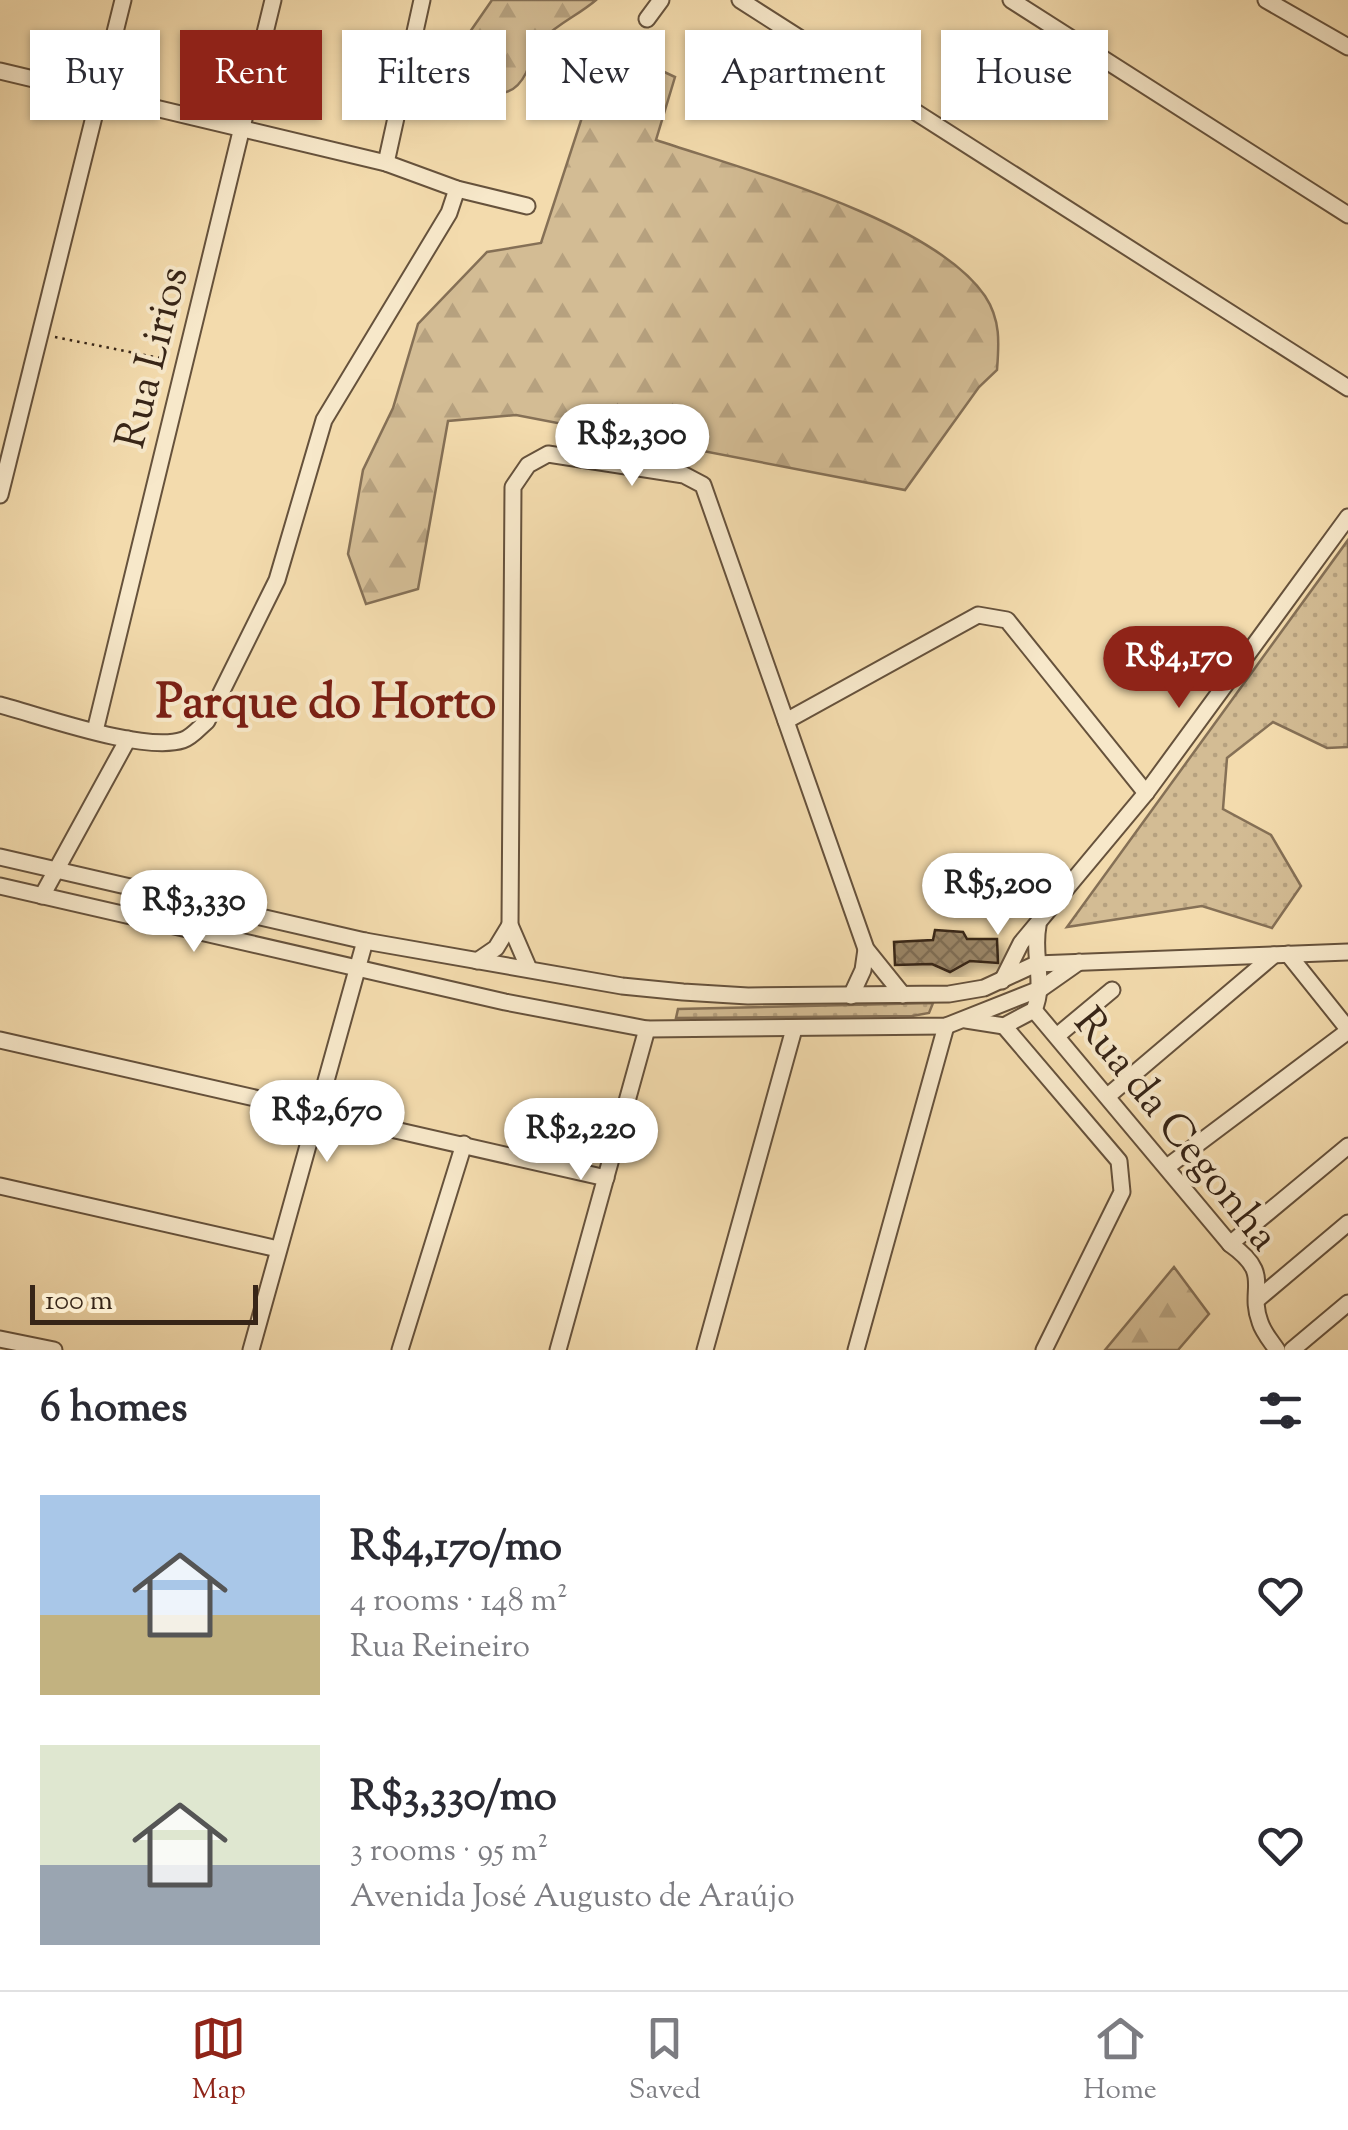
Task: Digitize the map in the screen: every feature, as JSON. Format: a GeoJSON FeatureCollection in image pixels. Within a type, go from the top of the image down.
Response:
{"type":"FeatureCollection","features":[{"type":"Feature","properties":{"kind":"street"},"geometry":{"type":"LineString","coordinates":[[116,30],[123,0]]}},
{"type":"Feature","properties":{"kind":"street","name":"Rua Lirios"},"geometry":{"type":"LineString","coordinates":[[95,730],[273,0]]}},
{"type":"Feature","properties":{"kind":"street"},"geometry":{"type":"LineString","coordinates":[[386,162],[422,0]]}},
{"type":"Feature","properties":{"kind":"street"},"geometry":{"type":"LineString","coordinates":[[647,19],[661,0]]}},
{"type":"Feature","properties":{"kind":"street"},"geometry":{"type":"LineString","coordinates":[[740,0],[1348,388]]}},
{"type":"Feature","properties":{"kind":"street"},"geometry":{"type":"LineString","coordinates":[[1011,0],[1348,214]]}},
{"type":"Feature","properties":{"kind":"street"},"geometry":{"type":"LineString","coordinates":[[1266,0],[1348,48]]}},
{"type":"Feature","properties":{"kind":"street"},"geometry":{"type":"LineString","coordinates":[[0,71],[30,78]]}},
{"type":"Feature","properties":{"kind":"street"},"geometry":{"type":"LineString","coordinates":[[160,109],[386,162],[457,189],[528,206]]}},
{"type":"Feature","properties":{"kind":"street"},"geometry":{"type":"LineString","coordinates":[[0,495],[93,120]]}},
{"type":"Feature","properties":{"kind":"street"},"geometry":{"type":"LineString","coordinates":[[0,705],[128,739],[188,739],[206,721],[270,597],[324,420],[448,213],[457,189]]}},
{"type":"Feature","properties":{"kind":"street"},"geometry":{"type":"LineString","coordinates":[[480,961],[503,941],[510,925],[513,487],[520,472],[537,457],[548,454],[684,474],[703,485],[866,949],[903,995]]}},
{"type":"Feature","properties":{"kind":"street"},"geometry":{"type":"LineString","coordinates":[[1002,981],[1021,943],[1146,793],[1348,518]]}},
{"type":"Feature","properties":{"kind":"street"},"geometry":{"type":"LineString","coordinates":[[786,721],[978,615],[994,615],[1007,620],[1146,793]]}},
{"type":"Feature","properties":{"kind":"street"},"geometry":{"type":"LineString","coordinates":[[42,896],[128,739]]}},
{"type":"Feature","properties":{"kind":"street"},"geometry":{"type":"LineString","coordinates":[[0,857],[364,944],[683,992],[949,994],[1002,981],[1036,964],[1348,952]]}},
{"type":"Feature","properties":{"kind":"street"},"geometry":{"type":"LineString","coordinates":[[0,886],[357,968],[647,1029],[946,1026],[1042,988],[1082,960]]}},
{"type":"Feature","properties":{"kind":"street"},"geometry":{"type":"LineString","coordinates":[[510,925],[529,969]]}},
{"type":"Feature","properties":{"kind":"street"},"geometry":{"type":"LineString","coordinates":[[966,1020],[1004,1026],[1034,1010],[1042,988],[1036,964],[1038,926]]}},
{"type":"Feature","properties":{"kind":"street"},"geometry":{"type":"LineString","coordinates":[[252,1350],[364,944]]}},
{"type":"Feature","properties":{"kind":"street"},"geometry":{"type":"LineString","coordinates":[[851,996],[864,970],[866,949]]}},
{"type":"Feature","properties":{"kind":"street"},"geometry":{"type":"LineString","coordinates":[[1166,1168],[1348,1030],[1281,955]]}},
{"type":"Feature","properties":{"kind":"street"},"geometry":{"type":"LineString","coordinates":[[1109,1095],[1281,955]]}},
{"type":"Feature","properties":{"kind":"street"},"geometry":{"type":"LineString","coordinates":[[1058,1035],[1112,990]]}},
{"type":"Feature","properties":{"kind":"street","name":"Rua da Cegonha"},"geometry":{"type":"LineString","coordinates":[[1034,1010],[1230,1244],[1252,1265],[1260,1324],[1277,1350]]}},
{"type":"Feature","properties":{"kind":"street"},"geometry":{"type":"LineString","coordinates":[[856,1350],[946,1026]]}},
{"type":"Feature","properties":{"kind":"street"},"geometry":{"type":"LineString","coordinates":[[1004,1026],[1118,1160],[1122,1176],[1122,1192],[1044,1350]]}},
{"type":"Feature","properties":{"kind":"street"},"geometry":{"type":"LineString","coordinates":[[558,1350],[647,1029]]}},
{"type":"Feature","properties":{"kind":"street"},"geometry":{"type":"LineString","coordinates":[[705,1350],[794,1029]]}},
{"type":"Feature","properties":{"kind":"street"},"geometry":{"type":"LineString","coordinates":[[0,1040],[606,1178]]}},
{"type":"Feature","properties":{"kind":"street"},"geometry":{"type":"LineString","coordinates":[[400,1350],[464,1144]]}},
{"type":"Feature","properties":{"kind":"street"},"geometry":{"type":"LineString","coordinates":[[1230,1244],[1348,1146]]}},
{"type":"Feature","properties":{"kind":"street"},"geometry":{"type":"LineString","coordinates":[[0,1186],[278,1249]]}},
{"type":"Feature","properties":{"kind":"street"},"geometry":{"type":"LineString","coordinates":[[1258,1298],[1348,1224]]}},
{"type":"Feature","properties":{"kind":"street"},"geometry":{"type":"LineString","coordinates":[[1292,1350],[1348,1303]]}},
{"type":"Feature","properties":{"kind":"street"},"geometry":{"type":"LineString","coordinates":[[0,1339],[54,1350]]}},
{"type":"Feature","properties":{"kind":"path"},"geometry":{"type":"LineString","coordinates":[[39,334],[185,364]]}},
{"type":"Feature","properties":{"kind":"green space"},"geometry":{"type":"Polygon","coordinates":[[[492,0],[596,0],[554,30],[526,30],[526,73],[509,91],[506,92],[506,30],[471,30],[492,0]]]}},
{"type":"Feature","properties":{"kind":"green space"},"geometry":{"type":"Polygon","coordinates":[[[665,72],[675,77],[665,110],[665,72]]]}},
{"type":"Feature","properties":{"kind":"green space"},"geometry":{"type":"Polygon","coordinates":[[[581,120],[662,120],[656,140],[834,200],[924,243],[959,268],[985,296],[994,314],[997,370],[979,387],[905,490],[516,415],[448,421],[418,589],[366,604],[348,554],[363,470],[393,408],[418,324],[487,252],[541,243],[581,120]]]}},
{"type":"Feature","properties":{"kind":"green space"},"geometry":{"type":"Polygon","coordinates":[[[1348,540],[1348,747],[1327,748],[1273,722],[1227,758],[1223,809],[1271,835],[1301,886],[1272,928],[1202,906],[1067,927],[1348,540]]]}},
{"type":"Feature","properties":{"kind":"green space"},"geometry":{"type":"Polygon","coordinates":[[[933,1003],[929,1013],[912,1016],[676,1018],[678,1009],[933,1003]]]}},
{"type":"Feature","properties":{"kind":"green space"},"geometry":{"type":"Polygon","coordinates":[[[1174,1267],[1209,1314],[1178,1350],[1105,1350],[1174,1267]]]}},
{"type":"Feature","properties":{"kind":"building"},"geometry":{"type":"Polygon","coordinates":[[[935,930],[963,932],[967,939],[997,939],[998,963],[970,961],[950,972],[932,964],[895,965],[894,942],[933,940],[935,930]]]}},
{"type":"Feature","properties":{"kind":"district","name":"Parque do Horto"},"geometry":{"type":"Point","coordinates":[326,700]}}]}
